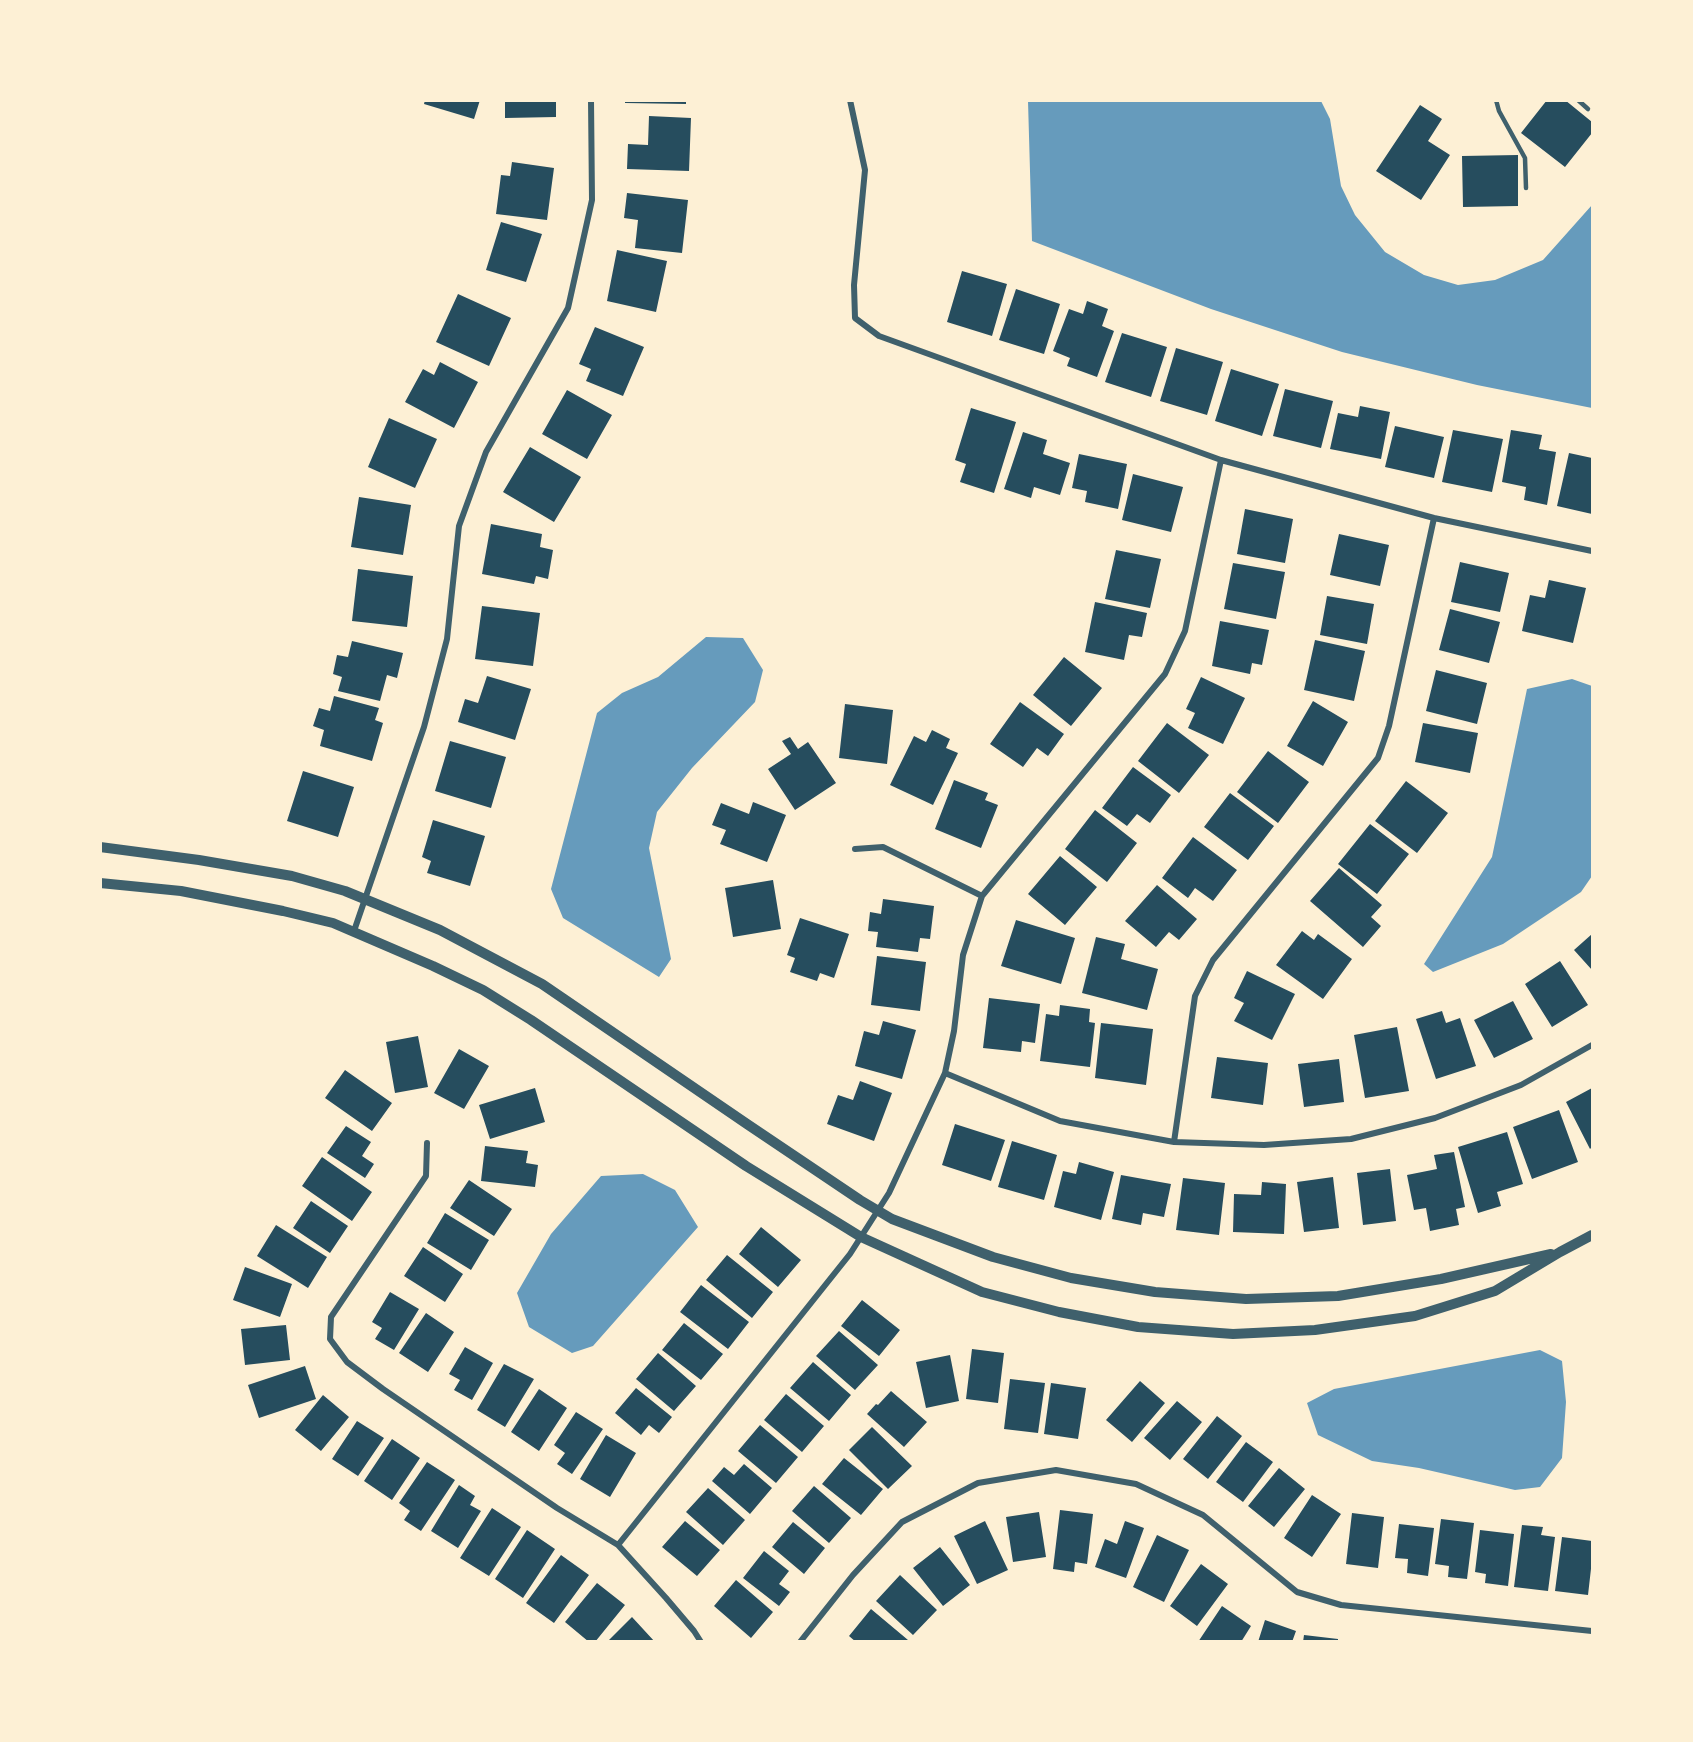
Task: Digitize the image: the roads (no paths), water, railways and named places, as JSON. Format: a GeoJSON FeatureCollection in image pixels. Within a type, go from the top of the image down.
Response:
{"type":"FeatureCollection","features":[{"type":"Feature","properties":{"kind":"street"},"geometry":{"type":"LineString","coordinates":[[354,931],[424,727],[447,639],[459,526],[486,452],[568,308],[592,200],[591,100]]}},
{"type":"Feature","properties":{"kind":"street"},"geometry":{"type":"LineString","coordinates":[[850,100],[865,170],[854,285],[855,318],[879,336],[1221,460],[1434,518],[1593,551]]}},
{"type":"Feature","properties":{"kind":"street"},"geometry":{"type":"LineString","coordinates":[[618,1545],[843,1263],[889,1193],[945,1074],[954,1031],[963,955],[982,897],[1165,674],[1185,631],[1221,460]]}},
{"type":"Feature","properties":{"kind":"street"},"geometry":{"type":"LineString","coordinates":[[1174,1142],[1195,996],[1213,960],[1378,758],[1389,726],[1434,518]]}},
{"type":"Feature","properties":{"kind":"street"},"geometry":{"type":"LineString","coordinates":[[100,847],[199,860],[292,876],[366,899],[440,930],[542,984],[860,1200],[892,1219],[993,1257],[1071,1278],[1155,1292],[1246,1299],[1338,1296],[1441,1279],[1560,1252]]}},
{"type":"Feature","properties":{"kind":"street"},"geometry":{"type":"LineString","coordinates":[[855,849],[883,847],[982,897]]}},
{"type":"Feature","properties":{"kind":"street"},"geometry":{"type":"LineString","coordinates":[[100,883],[181,891],[283,911],[333,923],[354,931],[483,990],[746,1166],[861,1237],[982,1292],[1059,1312],[1138,1327],[1233,1334],[1315,1330],[1415,1316],[1495,1291],[1593,1235]]}},
{"type":"Feature","properties":{"kind":"street"},"geometry":{"type":"LineString","coordinates":[[945,1074],[1060,1121],[1174,1142],[1264,1145],[1351,1139],[1435,1118],[1521,1085],[1593,1045]]}},
{"type":"Feature","properties":{"kind":"street"},"geometry":{"type":"LineString","coordinates":[[427,1143],[426,1176],[331,1317],[330,1339],[347,1362],[383,1389],[557,1508],[618,1545],[701,1641]]}},
{"type":"Feature","properties":{"kind":"street"},"geometry":{"type":"LineString","coordinates":[[800,1641],[853,1575],[902,1522],[978,1483],[1056,1470],[1136,1484],[1203,1515],[1297,1592],[1341,1605],[1593,1631]]}},
{"type":"Feature","properties":{"kind":"lane"},"geometry":{"type":"LineString","coordinates":[[1496,100],[1499,111],[1525,158],[1526,188]]}},
{"type":"Feature","properties":{"kind":"lane"},"geometry":{"type":"LineString","coordinates":[[1578,100],[1588,109]]}},
{"type":"Feature","properties":{"kind":"water"},"geometry":{"type":"Polygon","coordinates":[[[1028,101],[1321,101],[1330,119],[1341,186],[1355,215],[1385,252],[1424,275],[1458,285],[1495,280],[1543,260],[1592,205],[1592,408],[1477,385],[1342,352],[1211,309],[1032,241],[1028,101]]]}},
{"type":"Feature","properties":{"kind":"water"},"geometry":{"type":"Polygon","coordinates":[[[706,637],[743,638],[763,670],[755,702],[692,768],[657,812],[649,848],[671,959],[659,977],[563,918],[551,889],[597,713],[622,693],[658,677],[706,637]]]}},
{"type":"Feature","properties":{"kind":"water"},"geometry":{"type":"Polygon","coordinates":[[[1572,679],[1592,686],[1592,876],[1581,892],[1503,944],[1433,972],[1424,964],[1492,857],[1527,689],[1572,679]]]}},
{"type":"Feature","properties":{"kind":"water"},"geometry":{"type":"Polygon","coordinates":[[[643,1174],[675,1190],[698,1227],[593,1346],[572,1353],[529,1327],[517,1293],[551,1234],[601,1176],[643,1174]]]}},
{"type":"Feature","properties":{"kind":"water"},"geometry":{"type":"Polygon","coordinates":[[[1540,1350],[1562,1361],[1566,1402],[1562,1458],[1540,1487],[1515,1490],[1419,1468],[1372,1461],[1318,1435],[1307,1403],[1334,1389],[1540,1350]]]}}]}
